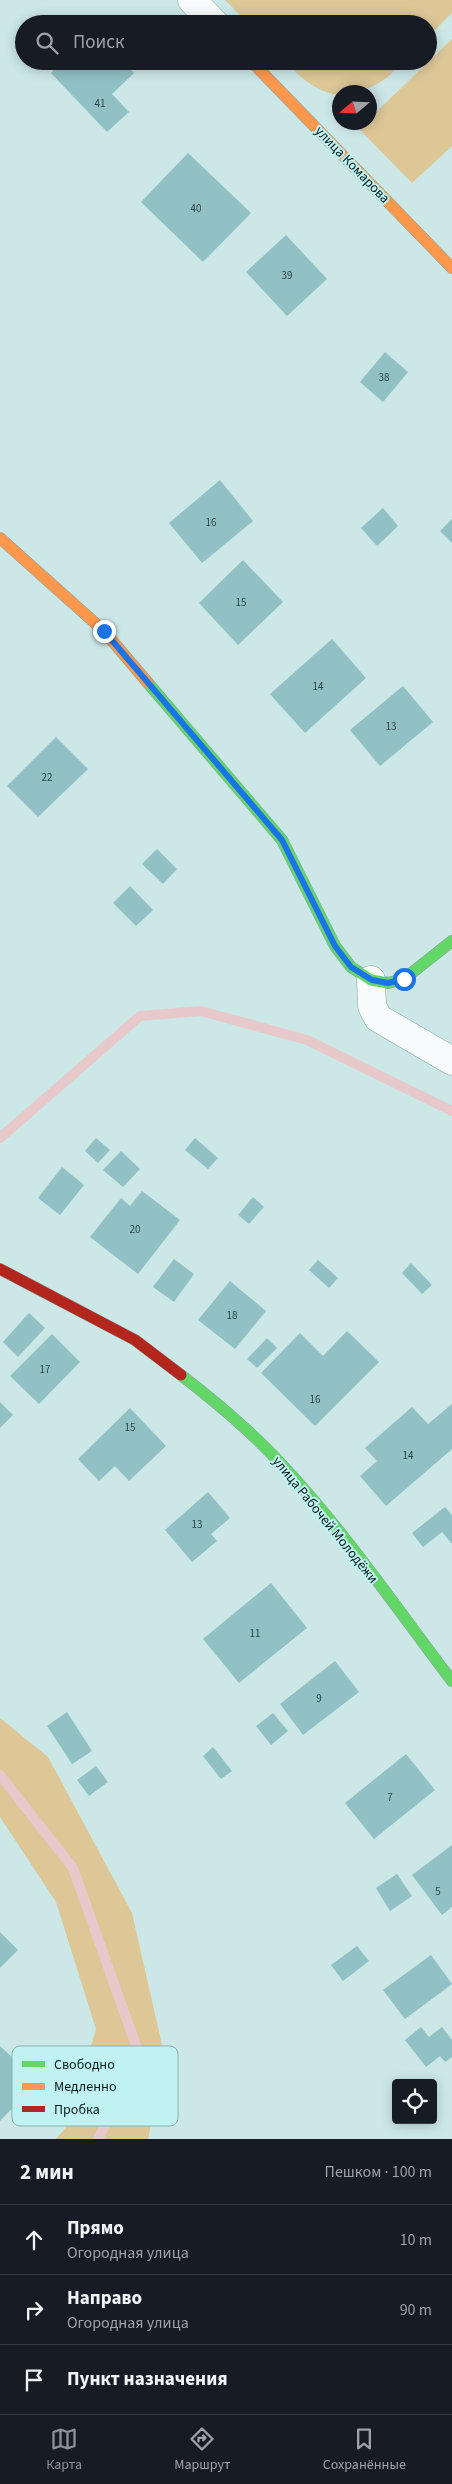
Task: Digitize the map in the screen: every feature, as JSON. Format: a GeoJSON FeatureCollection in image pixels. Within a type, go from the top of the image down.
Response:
{"type":"FeatureCollection","features":[{"type":"Feature","properties":{"kind":"street"},"geometry":{"type":"LineString","coordinates":[[192,0],[206,15]]}},
{"type":"Feature","properties":{"kind":"street","name":"улица Комарова"},"geometry":{"type":"LineString","coordinates":[[260,70],[452,268]]}},
{"type":"Feature","properties":{"kind":"street"},"geometry":{"type":"LineString","coordinates":[[0,538],[104,631],[282,840],[335,946],[351,967],[372,980],[388,983],[404,979],[452,941]]}},
{"type":"Feature","properties":{"kind":"street"},"geometry":{"type":"LineString","coordinates":[[372,980],[372,1006],[378,1018],[452,1061]]}},
{"type":"Feature","properties":{"kind":"street","name":"улица Рабочей Молодёжи"},"geometry":{"type":"LineString","coordinates":[[0,1269],[135,1340],[208,1396],[283,1465],[343,1537],[452,1681]]}},
{"type":"Feature","properties":{"kind":"shaded area"},"geometry":{"type":"Polygon","coordinates":[[[225,0],[452,0],[452,13],[437,28],[437,15],[240,15],[225,0]]]}},
{"type":"Feature","properties":{"kind":"shaded area"},"geometry":{"type":"Polygon","coordinates":[[[452,39],[452,146],[412,183],[360,130],[377,130],[377,111],[420,70],[437,70],[437,53],[452,39]]]}},
{"type":"Feature","properties":{"kind":"shaded area"},"geometry":{"type":"Polygon","coordinates":[[[293,70],[394,70],[376,85],[332,85],[332,94],[309,83],[293,70]]]}},
{"type":"Feature","properties":{"kind":"shaded area"},"geometry":{"type":"Polygon","coordinates":[[[0,1718],[48,1757],[132,1913],[162,2046],[91,2046],[96,2029],[56,1902],[0,1817],[0,1718]]]}},
{"type":"Feature","properties":{"kind":"shaded area"},"geometry":{"type":"Polygon","coordinates":[[[67,2126],[151,2126],[148,2139],[56,2139],[67,2126]]]}},
{"type":"Feature","properties":{"kind":"building"},"geometry":{"type":"Polygon","coordinates":[[[54,70],[131,70],[134,73],[112,94],[129,112],[107,132],[51,73],[54,70]]]}},
{"type":"Feature","properties":{"kind":"building"},"geometry":{"type":"Polygon","coordinates":[[[188,153],[251,213],[203,262],[141,202],[188,153]]]}},
{"type":"Feature","properties":{"kind":"building"},"geometry":{"type":"Polygon","coordinates":[[[286,235],[327,279],[287,316],[246,272],[286,235]]]}},
{"type":"Feature","properties":{"kind":"building"},"geometry":{"type":"Polygon","coordinates":[[[385,352],[408,372],[383,402],[360,382],[385,352]]]}},
{"type":"Feature","properties":{"kind":"building"},"geometry":{"type":"Polygon","coordinates":[[[220,480],[253,521],[202,563],[169,523],[220,480]]]}},
{"type":"Feature","properties":{"kind":"building"},"geometry":{"type":"Polygon","coordinates":[[[383,508],[398,526],[377,546],[361,528],[383,508]]]}},
{"type":"Feature","properties":{"kind":"building"},"geometry":{"type":"Polygon","coordinates":[[[452,519],[452,543],[440,531],[452,519]]]}},
{"type":"Feature","properties":{"kind":"building"},"geometry":{"type":"Polygon","coordinates":[[[243,560],[283,602],[238,645],[199,603],[243,560]]]}},
{"type":"Feature","properties":{"kind":"building"},"geometry":{"type":"Polygon","coordinates":[[[332,639],[366,678],[305,733],[270,694],[332,639]]]}},
{"type":"Feature","properties":{"kind":"building"},"geometry":{"type":"Polygon","coordinates":[[[403,686],[433,722],[380,766],[350,730],[403,686]]]}},
{"type":"Feature","properties":{"kind":"building"},"geometry":{"type":"Polygon","coordinates":[[[56,737],[88,769],[38,817],[7,786],[56,737]]]}},
{"type":"Feature","properties":{"kind":"building"},"geometry":{"type":"Polygon","coordinates":[[[157,849],[177,869],[163,884],[142,864],[157,849]]]}},
{"type":"Feature","properties":{"kind":"building"},"geometry":{"type":"Polygon","coordinates":[[[130,886],[153,910],[136,926],[113,903],[130,886]]]}},
{"type":"Feature","properties":{"kind":"building"},"geometry":{"type":"Polygon","coordinates":[[[96,1138],[110,1150],[98,1163],[85,1151],[96,1138]]]}},
{"type":"Feature","properties":{"kind":"building"},"geometry":{"type":"Polygon","coordinates":[[[195,1138],[218,1158],[208,1169],[185,1150],[195,1138]]]}},
{"type":"Feature","properties":{"kind":"building"},"geometry":{"type":"Polygon","coordinates":[[[121,1151],[140,1169],[123,1187],[103,1170],[121,1151]]]}},
{"type":"Feature","properties":{"kind":"building"},"geometry":{"type":"Polygon","coordinates":[[[62,1167],[84,1185],[60,1215],[38,1198],[62,1167]]]}},
{"type":"Feature","properties":{"kind":"building"},"geometry":{"type":"Polygon","coordinates":[[[142,1191],[180,1220],[138,1274],[90,1237],[121,1198],[130,1206],[142,1191]]]}},
{"type":"Feature","properties":{"kind":"building"},"geometry":{"type":"Polygon","coordinates":[[[253,1197],[264,1207],[249,1224],[238,1215],[253,1197]]]}},
{"type":"Feature","properties":{"kind":"building"},"geometry":{"type":"Polygon","coordinates":[[[174,1259],[194,1274],[174,1302],[153,1287],[174,1259]]]}},
{"type":"Feature","properties":{"kind":"building"},"geometry":{"type":"Polygon","coordinates":[[[318,1260],[338,1278],[329,1288],[309,1270],[318,1260]]]}},
{"type":"Feature","properties":{"kind":"building"},"geometry":{"type":"Polygon","coordinates":[[[411,1263],[432,1285],[422,1294],[402,1273],[411,1263]]]}},
{"type":"Feature","properties":{"kind":"building"},"geometry":{"type":"Polygon","coordinates":[[[230,1281],[266,1311],[235,1349],[198,1320],[230,1281]]]}},
{"type":"Feature","properties":{"kind":"building"},"geometry":{"type":"Polygon","coordinates":[[[29,1313],[45,1328],[18,1357],[3,1342],[29,1313]]]}},
{"type":"Feature","properties":{"kind":"building"},"geometry":{"type":"Polygon","coordinates":[[[347,1331],[379,1362],[315,1426],[261,1373],[300,1333],[323,1356],[347,1331]]]}},
{"type":"Feature","properties":{"kind":"building"},"geometry":{"type":"Polygon","coordinates":[[[52,1334],[80,1362],[39,1404],[10,1376],[52,1334]]]}},
{"type":"Feature","properties":{"kind":"building"},"geometry":{"type":"Polygon","coordinates":[[[267,1338],[277,1348],[257,1368],[247,1359],[267,1338]]]}},
{"type":"Feature","properties":{"kind":"building"},"geometry":{"type":"Polygon","coordinates":[[[0,1402],[13,1415],[0,1428],[0,1402]]]}},
{"type":"Feature","properties":{"kind":"building"},"geometry":{"type":"Polygon","coordinates":[[[452,1404],[452,1449],[386,1506],[360,1476],[377,1461],[365,1448],[412,1407],[428,1424],[452,1404]]]}},
{"type":"Feature","properties":{"kind":"building"},"geometry":{"type":"Polygon","coordinates":[[[130,1408],[166,1446],[129,1481],[115,1466],[99,1481],[78,1459],[130,1408]]]}},
{"type":"Feature","properties":{"kind":"building"},"geometry":{"type":"Polygon","coordinates":[[[208,1492],[230,1518],[211,1534],[217,1541],[192,1562],[165,1530],[208,1492]]]}},
{"type":"Feature","properties":{"kind":"building"},"geometry":{"type":"Polygon","coordinates":[[[445,1507],[452,1515],[452,1544],[442,1532],[423,1547],[412,1533],[445,1507]]]}},
{"type":"Feature","properties":{"kind":"building"},"geometry":{"type":"Polygon","coordinates":[[[271,1583],[307,1628],[239,1683],[203,1639],[271,1583]]]}},
{"type":"Feature","properties":{"kind":"building"},"geometry":{"type":"Polygon","coordinates":[[[335,1661],[359,1692],[303,1735],[280,1704],[335,1661]]]}},
{"type":"Feature","properties":{"kind":"building"},"geometry":{"type":"Polygon","coordinates":[[[67,1712],[92,1751],[72,1764],[47,1726],[67,1712]]]}},
{"type":"Feature","properties":{"kind":"building"},"geometry":{"type":"Polygon","coordinates":[[[273,1713],[288,1731],[271,1745],[256,1726],[273,1713]]]}},
{"type":"Feature","properties":{"kind":"building"},"geometry":{"type":"Polygon","coordinates":[[[213,1747],[232,1771],[221,1779],[203,1756],[213,1747]]]}},
{"type":"Feature","properties":{"kind":"building"},"geometry":{"type":"Polygon","coordinates":[[[406,1754],[435,1790],[374,1839],[345,1803],[406,1754]]]}},
{"type":"Feature","properties":{"kind":"building"},"geometry":{"type":"Polygon","coordinates":[[[96,1766],[108,1782],[89,1796],[77,1780],[96,1766]]]}},
{"type":"Feature","properties":{"kind":"building"},"geometry":{"type":"Polygon","coordinates":[[[452,1845],[452,1907],[442,1915],[412,1875],[452,1845]]]}},
{"type":"Feature","properties":{"kind":"building"},"geometry":{"type":"Polygon","coordinates":[[[397,1874],[412,1896],[390,1911],[376,1888],[397,1874]]]}},
{"type":"Feature","properties":{"kind":"building"},"geometry":{"type":"Polygon","coordinates":[[[0,1932],[18,1950],[0,1968],[0,1932]]]}},
{"type":"Feature","properties":{"kind":"building"},"geometry":{"type":"Polygon","coordinates":[[[357,1946],[369,1961],[343,1981],[331,1965],[357,1946]]]}},
{"type":"Feature","properties":{"kind":"building"},"geometry":{"type":"Polygon","coordinates":[[[431,1955],[452,1984],[405,2019],[383,1990],[431,1955]]]}},
{"type":"Feature","properties":{"kind":"building"},"geometry":{"type":"Polygon","coordinates":[[[421,2027],[429,2037],[442,2027],[452,2040],[452,2057],[445,2062],[440,2056],[426,2067],[405,2040],[421,2027]]]}},
{"type":"Feature","properties":{"kind":"building"},"geometry":{"type":"Polygon","coordinates":[[[0,2046],[12,2057],[12,2108],[0,2121],[0,2046]]]}},
{"type":"Feature","properties":{"kind":"waterway"},"geometry":{"type":"LineString","coordinates":[[0,1138],[140,1016],[201,1011],[307,1040],[452,1111]]}},
{"type":"Feature","properties":{"kind":"waterway"},"geometry":{"type":"LineString","coordinates":[[0,1775],[73,1868],[136,2046]]}},
{"type":"Feature","properties":{"kind":"waterway"},"geometry":{"type":"LineString","coordinates":[[98,2139],[105,2126]]}},
{"type":"Feature","properties":{"kind":"traffic: fast"},"geometry":{"type":"LineString","coordinates":[[148,683],[282,840],[335,946],[351,967],[371,980],[388,983],[404,979],[452,941]]}},
{"type":"Feature","properties":{"kind":"traffic: fast"},"geometry":{"type":"LineString","coordinates":[[181,1375],[247,1430],[306,1491],[370,1571],[452,1681]]}},
{"type":"Feature","properties":{"kind":"traffic: slow"},"geometry":{"type":"LineString","coordinates":[[260,70],[452,268]]}},
{"type":"Feature","properties":{"kind":"traffic: slow"},"geometry":{"type":"LineString","coordinates":[[0,538],[104,631],[148,683]]}},
{"type":"Feature","properties":{"kind":"traffic: jam"},"geometry":{"type":"LineString","coordinates":[[0,1269],[135,1340],[181,1375]]}},
{"type":"Feature","properties":{"kind":"route"},"geometry":{"type":"LineString","coordinates":[[104,631],[282,840],[335,946],[351,967],[372,980],[388,983],[404,979]]}}]}
